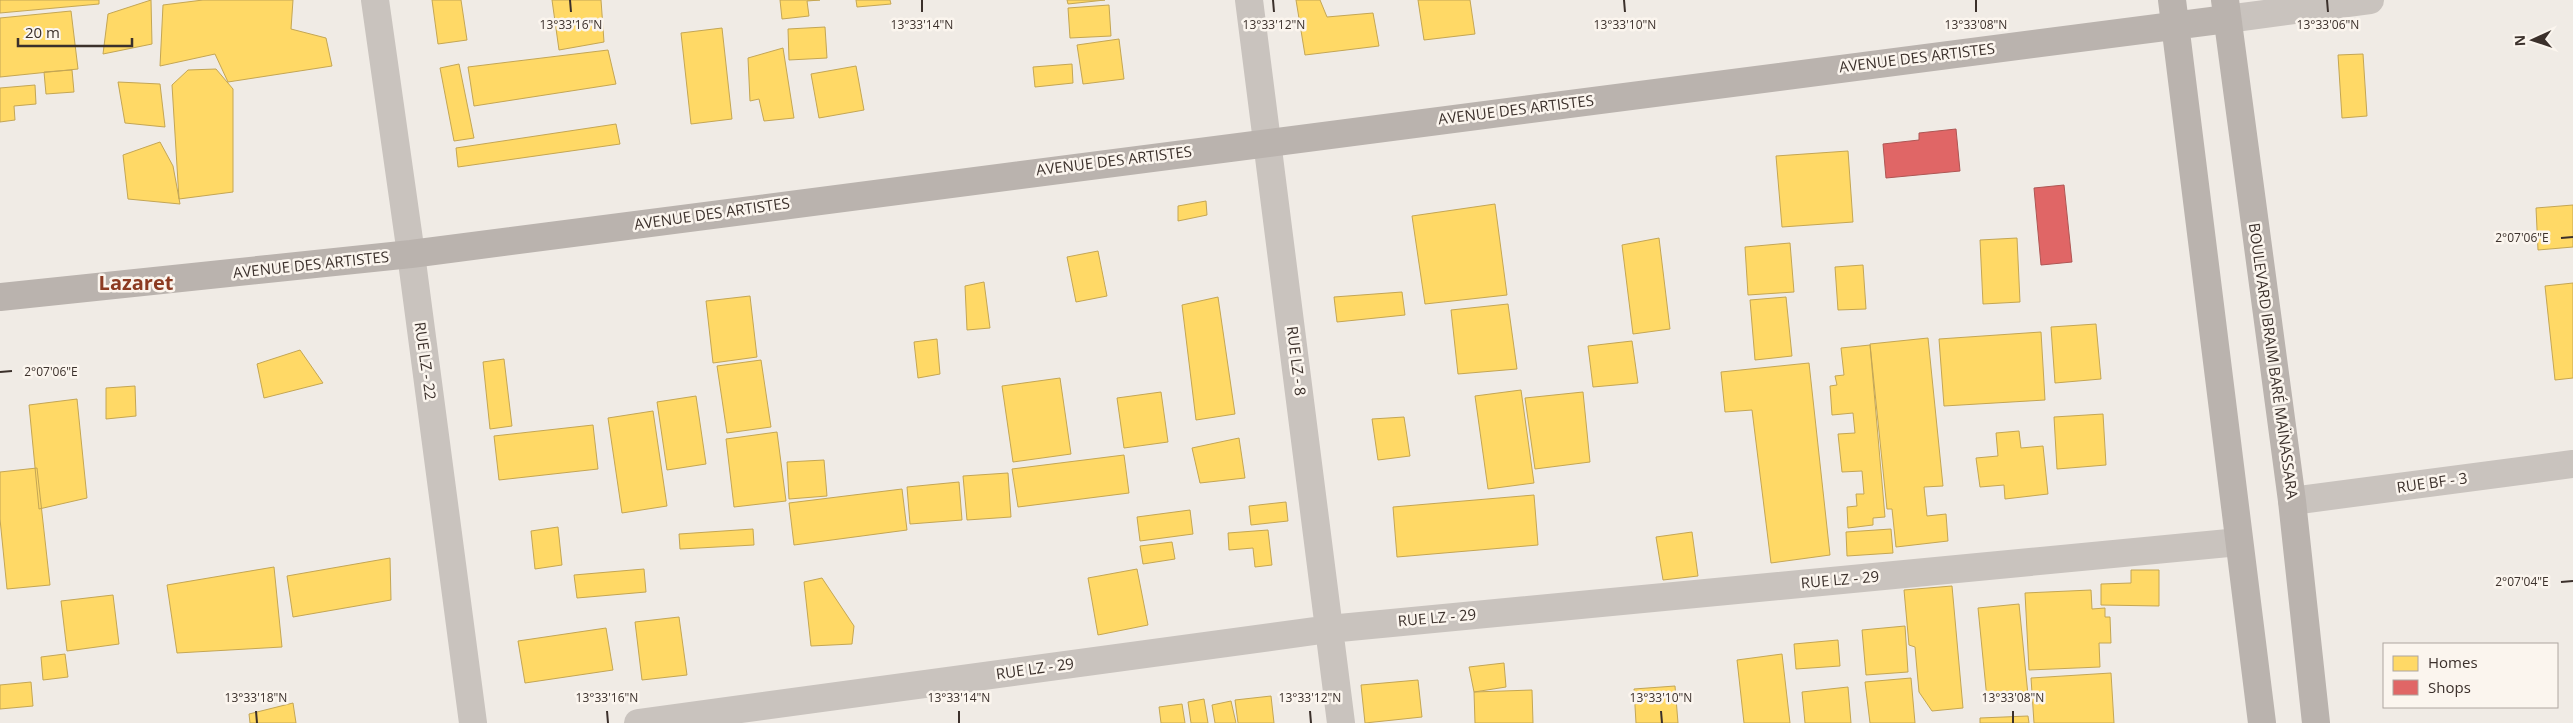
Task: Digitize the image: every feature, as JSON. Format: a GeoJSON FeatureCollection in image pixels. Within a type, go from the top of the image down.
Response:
{"type":"FeatureCollection","features":[{"type":"Feature","properties":{"kind":"street","name":"RUE LZ - 22"},"geometry":{"type":"LineString","coordinates":[[375,0],[411,254],[473,723]]}},
{"type":"Feature","properties":{"kind":"street","name":"RUE LZ - 8"},"geometry":{"type":"LineString","coordinates":[[1249,0],[1341,723]]}},
{"type":"Feature","properties":{"kind":"street"},"geometry":{"type":"LineString","coordinates":[[2226,9],[2370,0]]}},
{"type":"Feature","properties":{"kind":"street","name":"AVENUE DES ARTISTES"},"geometry":{"type":"LineString","coordinates":[[0,297],[411,254],[1268,141],[2174,13],[2226,9]]}},
{"type":"Feature","properties":{"kind":"street","name":"BOULEVARD IBRAIM BARÉ MAÏNASSARA"},"geometry":{"type":"LineString","coordinates":[[2226,9],[2292,502],[2316,723]]}},
{"type":"Feature","properties":{"kind":"street"},"geometry":{"type":"LineString","coordinates":[[2174,13],[2262,723]]}},
{"type":"Feature","properties":{"kind":"street","name":"RUE BF - 3"},"geometry":{"type":"LineString","coordinates":[[2292,502],[2573,464]]}},
{"type":"Feature","properties":{"kind":"street","name":"RUE LZ - 29"},"geometry":{"type":"LineString","coordinates":[[638,723],[1329,629],[2239,542]]}},
{"type":"Feature","properties":{"kind":"building: Homes"},"geometry":{"type":"Polygon","coordinates":[[[0,0],[99,0],[99,4],[0,13],[0,0]]]}},
{"type":"Feature","properties":{"kind":"building: Homes"},"geometry":{"type":"Polygon","coordinates":[[[151,0],[152,44],[103,54],[108,14],[151,0]]]}},
{"type":"Feature","properties":{"kind":"building: Homes"},"geometry":{"type":"Polygon","coordinates":[[[203,0],[293,0],[291,29],[326,38],[332,66],[228,82],[215,54],[160,66],[163,5],[203,0]]]}},
{"type":"Feature","properties":{"kind":"building: Homes"},"geometry":{"type":"Polygon","coordinates":[[[432,0],[461,0],[467,40],[438,44],[432,0]]]}},
{"type":"Feature","properties":{"kind":"building: Homes"},"geometry":{"type":"Polygon","coordinates":[[[552,0],[601,0],[604,42],[559,50],[552,0]]]}},
{"type":"Feature","properties":{"kind":"building: Homes"},"geometry":{"type":"Polygon","coordinates":[[[780,0],[820,0],[807,1],[809,16],[782,19],[780,0]]]}},
{"type":"Feature","properties":{"kind":"building: Homes"},"geometry":{"type":"Polygon","coordinates":[[[856,0],[890,0],[891,4],[857,7],[856,0]]]}},
{"type":"Feature","properties":{"kind":"building: Homes"},"geometry":{"type":"Polygon","coordinates":[[[1067,0],[1105,0],[1068,4],[1067,0]]]}},
{"type":"Feature","properties":{"kind":"building: Homes"},"geometry":{"type":"Polygon","coordinates":[[[1296,0],[1320,0],[1327,17],[1373,13],[1379,46],[1305,55],[1296,0]]]}},
{"type":"Feature","properties":{"kind":"building: Homes"},"geometry":{"type":"Polygon","coordinates":[[[1418,0],[1470,0],[1475,34],[1424,40],[1418,0]]]}},
{"type":"Feature","properties":{"kind":"building: Homes"},"geometry":{"type":"Polygon","coordinates":[[[1109,5],[1111,36],[1070,38],[1068,8],[1109,5]]]}},
{"type":"Feature","properties":{"kind":"building: Homes"},"geometry":{"type":"Polygon","coordinates":[[[71,11],[78,69],[0,77],[0,18],[71,11]]]}},
{"type":"Feature","properties":{"kind":"building: Homes"},"geometry":{"type":"Polygon","coordinates":[[[825,27],[827,58],[789,60],[788,29],[825,27]]]}},
{"type":"Feature","properties":{"kind":"building: Homes"},"geometry":{"type":"Polygon","coordinates":[[[722,28],[732,119],[691,124],[681,33],[722,28]]]}},
{"type":"Feature","properties":{"kind":"building: Homes"},"geometry":{"type":"Polygon","coordinates":[[[1119,39],[1124,79],[1083,84],[1077,45],[1119,39]]]}},
{"type":"Feature","properties":{"kind":"building: Homes"},"geometry":{"type":"Polygon","coordinates":[[[783,48],[794,118],[764,121],[759,99],[750,101],[748,58],[783,48]]]}},
{"type":"Feature","properties":{"kind":"building: Homes"},"geometry":{"type":"Polygon","coordinates":[[[608,50],[616,84],[474,106],[468,67],[608,50]]]}},
{"type":"Feature","properties":{"kind":"building: Homes"},"geometry":{"type":"Polygon","coordinates":[[[2363,54],[2367,116],[2342,118],[2338,55],[2363,54]]]}},
{"type":"Feature","properties":{"kind":"building: Homes"},"geometry":{"type":"Polygon","coordinates":[[[459,64],[474,138],[454,141],[440,68],[459,64]]]}},
{"type":"Feature","properties":{"kind":"building: Homes"},"geometry":{"type":"Polygon","coordinates":[[[1072,64],[1073,83],[1035,87],[1033,67],[1072,64]]]}},
{"type":"Feature","properties":{"kind":"building: Homes"},"geometry":{"type":"Polygon","coordinates":[[[856,66],[864,110],[819,118],[811,74],[856,66]]]}},
{"type":"Feature","properties":{"kind":"building: Homes"},"geometry":{"type":"Polygon","coordinates":[[[216,69],[233,89],[233,192],[179,199],[172,85],[188,70],[216,69]]]}},
{"type":"Feature","properties":{"kind":"building: Homes"},"geometry":{"type":"Polygon","coordinates":[[[72,70],[74,92],[46,94],[44,72],[72,70]]]}},
{"type":"Feature","properties":{"kind":"building: Homes"},"geometry":{"type":"Polygon","coordinates":[[[118,82],[160,84],[165,127],[125,123],[118,82]]]}},
{"type":"Feature","properties":{"kind":"building: Homes"},"geometry":{"type":"Polygon","coordinates":[[[35,85],[36,104],[14,106],[15,120],[0,122],[0,88],[35,85]]]}},
{"type":"Feature","properties":{"kind":"building: Homes"},"geometry":{"type":"Polygon","coordinates":[[[616,124],[620,144],[458,167],[456,148],[616,124]]]}},
{"type":"Feature","properties":{"kind":"building: Homes"},"geometry":{"type":"Polygon","coordinates":[[[160,142],[173,166],[180,204],[128,199],[123,155],[160,142]]]}},
{"type":"Feature","properties":{"kind":"building: Homes"},"geometry":{"type":"Polygon","coordinates":[[[1848,151],[1853,222],[1782,227],[1776,156],[1848,151]]]}},
{"type":"Feature","properties":{"kind":"building: Homes"},"geometry":{"type":"Polygon","coordinates":[[[1206,201],[1207,215],[1178,221],[1178,206],[1206,201]]]}},
{"type":"Feature","properties":{"kind":"building: Homes"},"geometry":{"type":"Polygon","coordinates":[[[1495,204],[1507,295],[1425,304],[1412,216],[1495,204]]]}},
{"type":"Feature","properties":{"kind":"building: Homes"},"geometry":{"type":"Polygon","coordinates":[[[2573,205],[2573,247],[2538,250],[2536,208],[2573,205]]]}},
{"type":"Feature","properties":{"kind":"building: Homes"},"geometry":{"type":"Polygon","coordinates":[[[1659,238],[1670,329],[1633,334],[1622,245],[1659,238]]]}},
{"type":"Feature","properties":{"kind":"building: Homes"},"geometry":{"type":"Polygon","coordinates":[[[2017,238],[2020,302],[1983,304],[1980,240],[2017,238]]]}},
{"type":"Feature","properties":{"kind":"building: Homes"},"geometry":{"type":"Polygon","coordinates":[[[1790,243],[1794,292],[1748,295],[1745,247],[1790,243]]]}},
{"type":"Feature","properties":{"kind":"building: Homes"},"geometry":{"type":"Polygon","coordinates":[[[1098,251],[1107,296],[1076,302],[1067,257],[1098,251]]]}},
{"type":"Feature","properties":{"kind":"building: Homes"},"geometry":{"type":"Polygon","coordinates":[[[1863,265],[1866,309],[1838,310],[1835,267],[1863,265]]]}},
{"type":"Feature","properties":{"kind":"building: Homes"},"geometry":{"type":"Polygon","coordinates":[[[984,282],[990,328],[967,330],[965,286],[984,282]]]}},
{"type":"Feature","properties":{"kind":"building: Homes"},"geometry":{"type":"Polygon","coordinates":[[[2573,283],[2573,378],[2555,380],[2545,286],[2573,283]]]}},
{"type":"Feature","properties":{"kind":"building: Homes"},"geometry":{"type":"Polygon","coordinates":[[[1402,292],[1405,315],[1337,322],[1334,297],[1402,292]]]}},
{"type":"Feature","properties":{"kind":"building: Homes"},"geometry":{"type":"Polygon","coordinates":[[[750,296],[757,357],[713,363],[706,301],[750,296]]]}},
{"type":"Feature","properties":{"kind":"building: Homes"},"geometry":{"type":"Polygon","coordinates":[[[1218,297],[1235,414],[1196,420],[1182,305],[1218,297]]]}},
{"type":"Feature","properties":{"kind":"building: Homes"},"geometry":{"type":"Polygon","coordinates":[[[1786,297],[1792,356],[1755,360],[1750,300],[1786,297]]]}},
{"type":"Feature","properties":{"kind":"building: Homes"},"geometry":{"type":"Polygon","coordinates":[[[1508,304],[1517,369],[1458,374],[1451,310],[1508,304]]]}},
{"type":"Feature","properties":{"kind":"building: Homes"},"geometry":{"type":"Polygon","coordinates":[[[2096,324],[2101,379],[2055,383],[2051,327],[2096,324]]]}},
{"type":"Feature","properties":{"kind":"building: Homes"},"geometry":{"type":"Polygon","coordinates":[[[2041,332],[2045,400],[1944,406],[1939,339],[2041,332]]]}},
{"type":"Feature","properties":{"kind":"building: Homes"},"geometry":{"type":"Polygon","coordinates":[[[1928,338],[1943,486],[1924,487],[1927,516],[1946,514],[1948,541],[1896,547],[1892,509],[1887,509],[1870,344],[1928,338]]]}},
{"type":"Feature","properties":{"kind":"building: Homes"},"geometry":{"type":"Polygon","coordinates":[[[937,339],[940,374],[918,378],[914,342],[937,339]]]}},
{"type":"Feature","properties":{"kind":"building: Homes"},"geometry":{"type":"Polygon","coordinates":[[[1632,341],[1638,383],[1593,387],[1588,346],[1632,341]]]}},
{"type":"Feature","properties":{"kind":"building: Homes"},"geometry":{"type":"Polygon","coordinates":[[[1870,345],[1885,517],[1873,518],[1873,525],[1848,528],[1847,507],[1857,506],[1856,494],[1864,494],[1862,471],[1842,472],[1838,434],[1855,433],[1853,413],[1832,415],[1830,386],[1837,385],[1835,376],[1844,375],[1841,348],[1870,345]]]}},
{"type":"Feature","properties":{"kind":"building: Homes"},"geometry":{"type":"Polygon","coordinates":[[[300,350],[323,383],[264,398],[257,364],[300,350]]]}},
{"type":"Feature","properties":{"kind":"building: Homes"},"geometry":{"type":"Polygon","coordinates":[[[504,359],[512,426],[490,429],[483,362],[504,359]]]}},
{"type":"Feature","properties":{"kind":"building: Homes"},"geometry":{"type":"Polygon","coordinates":[[[761,360],[771,427],[727,433],[717,366],[761,360]]]}},
{"type":"Feature","properties":{"kind":"building: Homes"},"geometry":{"type":"Polygon","coordinates":[[[1809,363],[1830,555],[1771,563],[1752,410],[1725,412],[1721,372],[1809,363]]]}},
{"type":"Feature","properties":{"kind":"building: Homes"},"geometry":{"type":"Polygon","coordinates":[[[1060,378],[1071,454],[1013,462],[1002,386],[1060,378]]]}},
{"type":"Feature","properties":{"kind":"building: Homes"},"geometry":{"type":"Polygon","coordinates":[[[135,386],[136,416],[106,419],[106,388],[135,386]]]}},
{"type":"Feature","properties":{"kind":"building: Homes"},"geometry":{"type":"Polygon","coordinates":[[[1521,390],[1534,483],[1488,489],[1475,396],[1521,390]]]}},
{"type":"Feature","properties":{"kind":"building: Homes"},"geometry":{"type":"Polygon","coordinates":[[[1161,392],[1168,442],[1124,448],[1117,398],[1161,392]]]}},
{"type":"Feature","properties":{"kind":"building: Homes"},"geometry":{"type":"Polygon","coordinates":[[[1583,392],[1590,462],[1535,469],[1525,398],[1583,392]]]}},
{"type":"Feature","properties":{"kind":"building: Homes"},"geometry":{"type":"Polygon","coordinates":[[[696,396],[706,464],[667,470],[657,402],[696,396]]]}},
{"type":"Feature","properties":{"kind":"building: Homes"},"geometry":{"type":"Polygon","coordinates":[[[77,399],[87,498],[39,509],[29,405],[77,399]]]}},
{"type":"Feature","properties":{"kind":"building: Homes"},"geometry":{"type":"Polygon","coordinates":[[[653,411],[667,506],[622,513],[608,418],[653,411]]]}},
{"type":"Feature","properties":{"kind":"building: Homes"},"geometry":{"type":"Polygon","coordinates":[[[2103,414],[2106,465],[2057,469],[2054,417],[2103,414]]]}},
{"type":"Feature","properties":{"kind":"building: Homes"},"geometry":{"type":"Polygon","coordinates":[[[1404,417],[1410,456],[1378,460],[1372,419],[1404,417]]]}},
{"type":"Feature","properties":{"kind":"building: Homes"},"geometry":{"type":"Polygon","coordinates":[[[593,425],[598,469],[499,480],[494,436],[593,425]]]}},
{"type":"Feature","properties":{"kind":"building: Homes"},"geometry":{"type":"Polygon","coordinates":[[[2019,431],[2021,448],[2043,446],[2048,494],[2005,499],[2004,485],[1980,487],[1976,458],[1998,456],[1996,433],[2019,431]]]}},
{"type":"Feature","properties":{"kind":"building: Homes"},"geometry":{"type":"Polygon","coordinates":[[[777,432],[786,501],[734,507],[726,439],[777,432]]]}},
{"type":"Feature","properties":{"kind":"building: Homes"},"geometry":{"type":"Polygon","coordinates":[[[1239,438],[1245,478],[1200,483],[1192,448],[1239,438]]]}},
{"type":"Feature","properties":{"kind":"building: Homes"},"geometry":{"type":"Polygon","coordinates":[[[1124,455],[1129,493],[1018,507],[1012,469],[1124,455]]]}},
{"type":"Feature","properties":{"kind":"building: Homes"},"geometry":{"type":"Polygon","coordinates":[[[824,460],[827,496],[789,499],[787,462],[824,460]]]}},
{"type":"Feature","properties":{"kind":"building: Homes"},"geometry":{"type":"Polygon","coordinates":[[[37,468],[50,585],[7,589],[0,519],[0,472],[37,468]]]}},
{"type":"Feature","properties":{"kind":"building: Homes"},"geometry":{"type":"Polygon","coordinates":[[[1008,473],[1011,517],[967,520],[963,476],[1008,473]]]}},
{"type":"Feature","properties":{"kind":"building: Homes"},"geometry":{"type":"Polygon","coordinates":[[[959,482],[962,520],[910,524],[907,487],[959,482]]]}},
{"type":"Feature","properties":{"kind":"building: Homes"},"geometry":{"type":"Polygon","coordinates":[[[902,489],[907,530],[794,545],[789,503],[902,489]]]}},
{"type":"Feature","properties":{"kind":"building: Homes"},"geometry":{"type":"Polygon","coordinates":[[[1534,495],[1538,545],[1397,557],[1393,507],[1534,495]]]}},
{"type":"Feature","properties":{"kind":"building: Homes"},"geometry":{"type":"Polygon","coordinates":[[[1286,502],[1288,521],[1251,525],[1249,506],[1286,502]]]}},
{"type":"Feature","properties":{"kind":"building: Homes"},"geometry":{"type":"Polygon","coordinates":[[[1190,510],[1193,534],[1140,541],[1137,517],[1190,510]]]}},
{"type":"Feature","properties":{"kind":"building: Homes"},"geometry":{"type":"Polygon","coordinates":[[[558,527],[562,565],[535,569],[531,531],[558,527]]]}},
{"type":"Feature","properties":{"kind":"building: Homes"},"geometry":{"type":"Polygon","coordinates":[[[753,529],[754,545],[680,549],[679,534],[753,529]]]}},
{"type":"Feature","properties":{"kind":"building: Homes"},"geometry":{"type":"Polygon","coordinates":[[[1891,529],[1893,553],[1847,556],[1846,532],[1891,529]]]}},
{"type":"Feature","properties":{"kind":"building: Homes"},"geometry":{"type":"Polygon","coordinates":[[[1268,530],[1272,565],[1255,567],[1253,548],[1229,550],[1228,533],[1268,530]]]}},
{"type":"Feature","properties":{"kind":"building: Homes"},"geometry":{"type":"Polygon","coordinates":[[[1692,532],[1698,576],[1663,580],[1656,537],[1692,532]]]}},
{"type":"Feature","properties":{"kind":"building: Homes"},"geometry":{"type":"Polygon","coordinates":[[[1172,542],[1175,559],[1143,564],[1140,546],[1172,542]]]}},
{"type":"Feature","properties":{"kind":"building: Homes"},"geometry":{"type":"Polygon","coordinates":[[[390,558],[391,600],[293,617],[287,576],[390,558]]]}},
{"type":"Feature","properties":{"kind":"building: Homes"},"geometry":{"type":"Polygon","coordinates":[[[274,567],[282,647],[177,653],[167,585],[274,567]]]}},
{"type":"Feature","properties":{"kind":"building: Homes"},"geometry":{"type":"Polygon","coordinates":[[[644,569],[646,592],[577,598],[574,575],[644,569]]]}},
{"type":"Feature","properties":{"kind":"building: Homes"},"geometry":{"type":"Polygon","coordinates":[[[1137,569],[1148,625],[1098,635],[1088,578],[1137,569]]]}},
{"type":"Feature","properties":{"kind":"building: Homes"},"geometry":{"type":"Polygon","coordinates":[[[2131,570],[2159,570],[2159,606],[2101,605],[2101,584],[2131,583],[2131,570]]]}},
{"type":"Feature","properties":{"kind":"building: Homes"},"geometry":{"type":"Polygon","coordinates":[[[822,578],[854,626],[852,644],[811,646],[804,582],[822,578]]]}},
{"type":"Feature","properties":{"kind":"building: Homes"},"geometry":{"type":"Polygon","coordinates":[[[1952,586],[1963,708],[1932,711],[1919,692],[1915,647],[1909,645],[1904,590],[1952,586]]]}},
{"type":"Feature","properties":{"kind":"building: Homes"},"geometry":{"type":"Polygon","coordinates":[[[2091,590],[2092,609],[2105,608],[2105,617],[2110,617],[2111,643],[2099,643],[2100,667],[2029,670],[2025,593],[2091,590]]]}},
{"type":"Feature","properties":{"kind":"building: Homes"},"geometry":{"type":"Polygon","coordinates":[[[113,595],[119,644],[67,651],[61,601],[113,595]]]}},
{"type":"Feature","properties":{"kind":"building: Homes"},"geometry":{"type":"Polygon","coordinates":[[[2019,604],[2028,695],[1987,699],[1978,608],[2019,604]]]}},
{"type":"Feature","properties":{"kind":"building: Homes"},"geometry":{"type":"Polygon","coordinates":[[[679,617],[687,675],[642,680],[635,622],[679,617]]]}},
{"type":"Feature","properties":{"kind":"building: Homes"},"geometry":{"type":"Polygon","coordinates":[[[1905,626],[1908,672],[1866,675],[1862,630],[1905,626]]]}},
{"type":"Feature","properties":{"kind":"building: Homes"},"geometry":{"type":"Polygon","coordinates":[[[606,628],[613,670],[525,683],[518,641],[606,628]]]}},
{"type":"Feature","properties":{"kind":"building: Homes"},"geometry":{"type":"Polygon","coordinates":[[[1838,640],[1840,666],[1796,669],[1794,644],[1838,640]]]}},
{"type":"Feature","properties":{"kind":"building: Homes"},"geometry":{"type":"Polygon","coordinates":[[[65,654],[68,677],[43,680],[41,657],[65,654]]]}},
{"type":"Feature","properties":{"kind":"building: Homes"},"geometry":{"type":"Polygon","coordinates":[[[1782,654],[1790,723],[1744,723],[1737,660],[1782,654]]]}},
{"type":"Feature","properties":{"kind":"building: Homes"},"geometry":{"type":"Polygon","coordinates":[[[1504,663],[1506,687],[1474,692],[1469,667],[1504,663]]]}},
{"type":"Feature","properties":{"kind":"building: Homes"},"geometry":{"type":"Polygon","coordinates":[[[2111,673],[2114,723],[2034,723],[2031,678],[2111,673]]]}},
{"type":"Feature","properties":{"kind":"building: Homes"},"geometry":{"type":"Polygon","coordinates":[[[1911,678],[1915,723],[1870,723],[1865,682],[1911,678]]]}},
{"type":"Feature","properties":{"kind":"building: Homes"},"geometry":{"type":"Polygon","coordinates":[[[1418,680],[1422,717],[1365,723],[1361,685],[1418,680]]]}},
{"type":"Feature","properties":{"kind":"building: Homes"},"geometry":{"type":"Polygon","coordinates":[[[31,682],[33,706],[0,709],[0,685],[31,682]]]}},
{"type":"Feature","properties":{"kind":"building: Homes"},"geometry":{"type":"Polygon","coordinates":[[[1675,686],[1678,723],[1636,723],[1634,689],[1675,686]]]}},
{"type":"Feature","properties":{"kind":"building: Homes"},"geometry":{"type":"Polygon","coordinates":[[[1848,687],[1851,723],[1805,723],[1802,692],[1848,687]]]}},
{"type":"Feature","properties":{"kind":"building: Homes"},"geometry":{"type":"Polygon","coordinates":[[[1532,690],[1533,723],[1475,723],[1474,692],[1532,690]]]}},
{"type":"Feature","properties":{"kind":"building: Homes"},"geometry":{"type":"Polygon","coordinates":[[[1271,696],[1274,723],[1238,723],[1235,700],[1271,696]]]}},
{"type":"Feature","properties":{"kind":"building: Homes"},"geometry":{"type":"Polygon","coordinates":[[[1204,699],[1208,723],[1191,723],[1188,702],[1204,699]]]}},
{"type":"Feature","properties":{"kind":"building: Homes"},"geometry":{"type":"Polygon","coordinates":[[[1231,701],[1236,723],[1215,723],[1212,705],[1231,701]]]}},
{"type":"Feature","properties":{"kind":"building: Homes"},"geometry":{"type":"Polygon","coordinates":[[[293,703],[296,723],[250,723],[249,714],[293,703]]]}},
{"type":"Feature","properties":{"kind":"building: Homes"},"geometry":{"type":"Polygon","coordinates":[[[1182,704],[1185,723],[1161,723],[1159,707],[1182,704]]]}},
{"type":"Feature","properties":{"kind":"building: Homes"},"geometry":{"type":"Polygon","coordinates":[[[2028,716],[2029,723],[1980,723],[1980,718],[2028,716]]]}},
{"type":"Feature","properties":{"kind":"building: Shops"},"geometry":{"type":"Polygon","coordinates":[[[1956,129],[1960,171],[1886,178],[1883,144],[1919,140],[1919,133],[1956,129]]]}},
{"type":"Feature","properties":{"kind":"building: Shops"},"geometry":{"type":"Polygon","coordinates":[[[2064,185],[2072,262],[2041,265],[2034,188],[2064,185]]]}},
{"type":"Feature","properties":{"kind":"district","name":"Lazaret"},"geometry":{"type":"Point","coordinates":[136,283]}}]}
